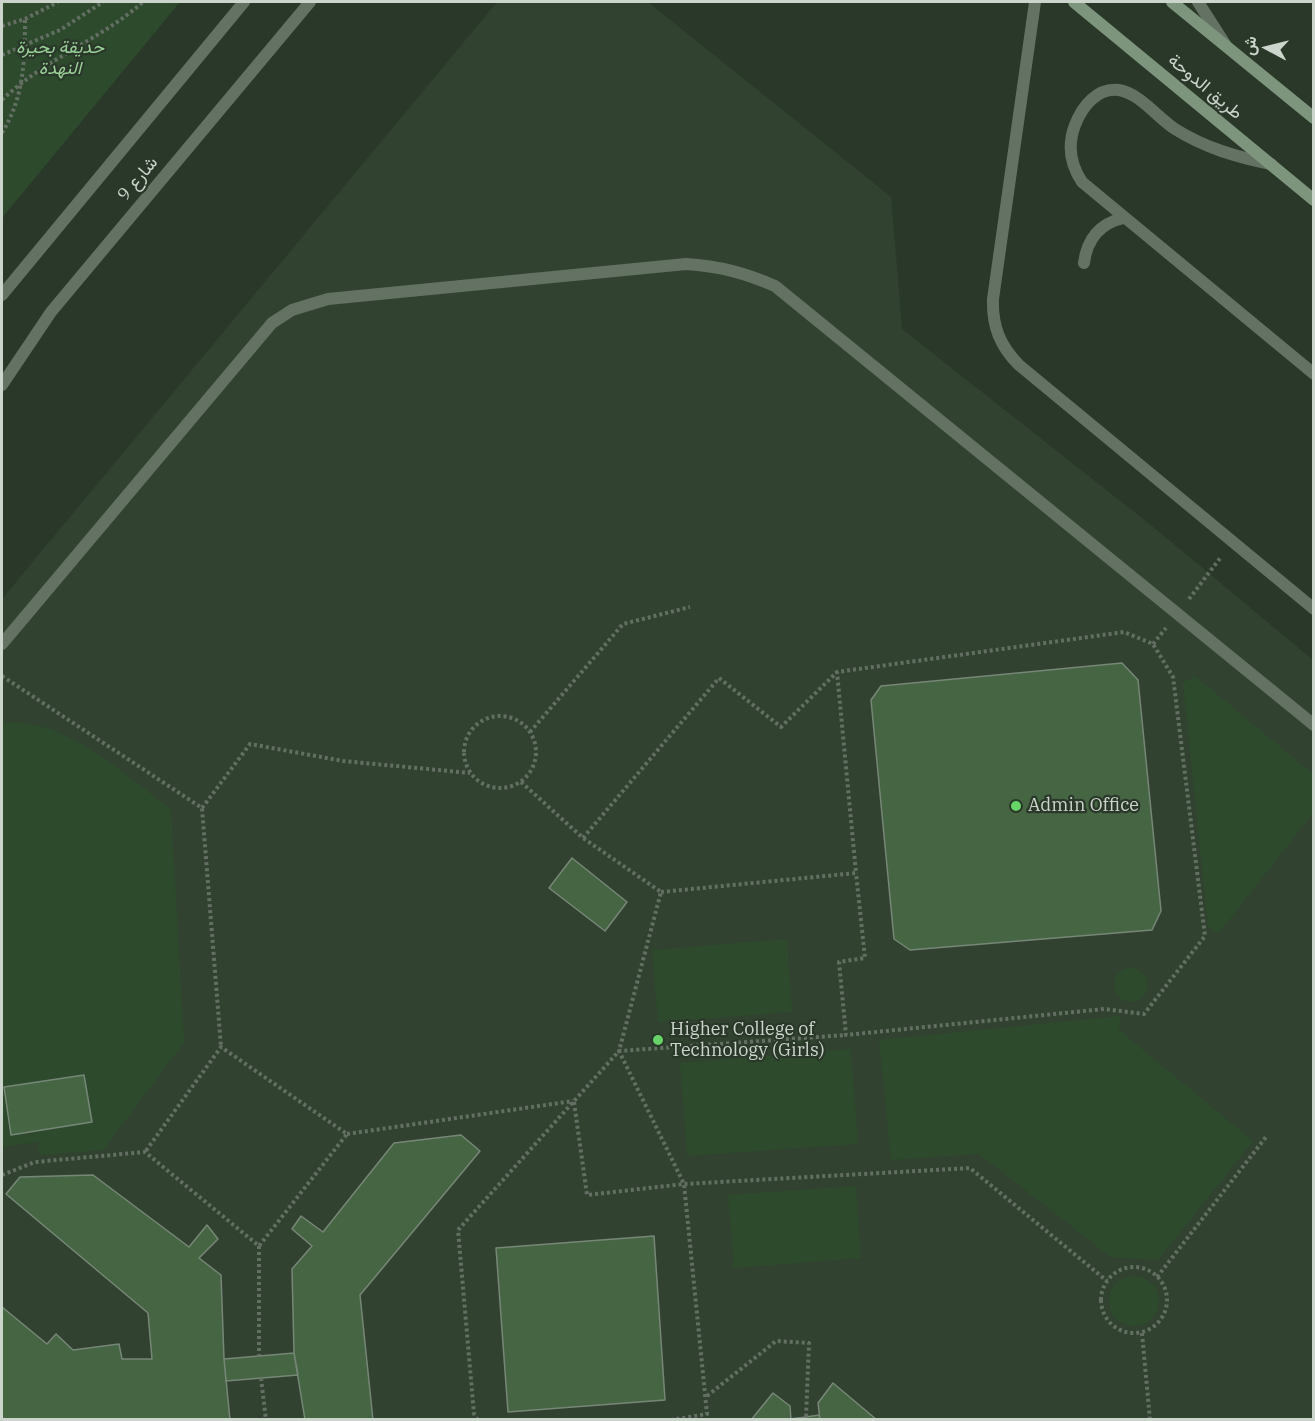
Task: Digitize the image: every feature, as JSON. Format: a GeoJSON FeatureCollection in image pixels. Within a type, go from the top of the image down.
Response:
{"type":"FeatureCollection","features":[{"type":"Feature","properties":{"kind":"main road","name":"طريق الدوحة"},"geometry":{"type":"LineString","coordinates":[[1074,2],[1314,200]]}},
{"type":"Feature","properties":{"kind":"main road"},"geometry":{"type":"LineString","coordinates":[[1172,2],[1314,118]]}},
{"type":"Feature","properties":{"kind":"street","name":"شارع 9"},"geometry":{"type":"LineString","coordinates":[[2,295],[244,2]]}},
{"type":"Feature","properties":{"kind":"street","name":"شارع 9"},"geometry":{"type":"LineString","coordinates":[[2,385],[51,312],[309,2]]}},
{"type":"Feature","properties":{"kind":"street"},"geometry":{"type":"LineString","coordinates":[[1035,2],[997,264],[993,306],[995,328],[1009,355],[1019,365],[1314,609]]}},
{"type":"Feature","properties":{"kind":"street"},"geometry":{"type":"LineString","coordinates":[[1198,2],[1225,45]]}},
{"type":"Feature","properties":{"kind":"street"},"geometry":{"type":"LineString","coordinates":[[1270,164],[1221,151],[1198,142],[1163,121],[1129,94],[1109,90],[1099,94],[1084,108],[1074,128],[1070,151],[1072,162],[1082,182],[1314,374]]}},
{"type":"Feature","properties":{"kind":"street"},"geometry":{"type":"LineString","coordinates":[[1084,263],[1088,245],[1099,230],[1124,218]]}},
{"type":"Feature","properties":{"kind":"street"},"geometry":{"type":"LineString","coordinates":[[2,644],[272,323],[292,310],[328,299],[686,264],[715,266],[775,286],[1314,724]]}},
{"type":"Feature","properties":{"kind":"path"},"geometry":{"type":"LineString","coordinates":[[2,26],[25,19],[58,2]]}},
{"type":"Feature","properties":{"kind":"path"},"geometry":{"type":"LineString","coordinates":[[2,55],[60,30],[103,2]]}},
{"type":"Feature","properties":{"kind":"path"},"geometry":{"type":"LineString","coordinates":[[2,100],[24,80],[99,34],[143,2]]}},
{"type":"Feature","properties":{"kind":"path"},"geometry":{"type":"LineString","coordinates":[[2,133],[16,104],[24,80],[25,19]]}},
{"type":"Feature","properties":{"kind":"path"},"geometry":{"type":"LineString","coordinates":[[1153,644],[1233,543]]}},
{"type":"Feature","properties":{"kind":"path"},"geometry":{"type":"LineString","coordinates":[[530,732],[623,624],[690,607]]}},
{"type":"Feature","properties":{"kind":"path"},"geometry":{"type":"LineString","coordinates":[[583,838],[719,678],[781,727],[837,672],[1124,632],[1153,644],[1173,677],[1205,936],[1144,1014],[1104,1009],[846,1035],[619,1051]]}},
{"type":"Feature","properties":{"kind":"path"},"geometry":{"type":"LineString","coordinates":[[837,672],[865,958],[839,962],[846,1035]]}},
{"type":"Feature","properties":{"kind":"path"},"geometry":{"type":"LineString","coordinates":[[2,676],[202,808]]}},
{"type":"Feature","properties":{"kind":"path"},"geometry":{"type":"LineString","coordinates":[[490,717],[512,718],[530,732],[535,742],[534,765],[520,782],[510,788],[487,787],[470,773],[463,751],[465,740],[479,722],[490,717]]}},
{"type":"Feature","properties":{"kind":"path"},"geometry":{"type":"LineString","coordinates":[[145,1152],[221,1047],[202,808],[250,744],[343,760],[470,773]]}},
{"type":"Feature","properties":{"kind":"path"},"geometry":{"type":"LineString","coordinates":[[520,782],[583,838],[661,892],[856,873]]}},
{"type":"Feature","properties":{"kind":"path"},"geometry":{"type":"LineString","coordinates":[[478,1419],[474,1414],[458,1230],[619,1051],[661,892]]}},
{"type":"Feature","properties":{"kind":"path"},"geometry":{"type":"LineString","coordinates":[[221,1047],[346,1134],[574,1101]]}},
{"type":"Feature","properties":{"kind":"path"},"geometry":{"type":"LineString","coordinates":[[619,1051],[684,1184],[707,1414],[671,1419]]}},
{"type":"Feature","properties":{"kind":"path"},"geometry":{"type":"LineString","coordinates":[[574,1101],[587,1195],[684,1184],[970,1168],[1107,1281]]}},
{"type":"Feature","properties":{"kind":"path"},"geometry":{"type":"LineString","coordinates":[[260,1355],[260,1246],[346,1134]]}},
{"type":"Feature","properties":{"kind":"path"},"geometry":{"type":"LineString","coordinates":[[1157,1277],[1266,1137]]}},
{"type":"Feature","properties":{"kind":"path"},"geometry":{"type":"LineString","coordinates":[[2,1175],[35,1162],[145,1152],[260,1246]]}},
{"type":"Feature","properties":{"kind":"path"},"geometry":{"type":"LineString","coordinates":[[1137,1267],[1157,1277],[1167,1298],[1166,1309],[1161,1320],[1142,1332],[1119,1330],[1103,1314],[1102,1291],[1115,1272],[1137,1267]]}},
{"type":"Feature","properties":{"kind":"path"},"geometry":{"type":"LineString","coordinates":[[1142,1332],[1150,1419]]}},
{"type":"Feature","properties":{"kind":"path"},"geometry":{"type":"LineString","coordinates":[[707,1397],[776,1341],[809,1343],[806,1417]]}},
{"type":"Feature","properties":{"kind":"path"},"geometry":{"type":"LineString","coordinates":[[261,1378],[266,1419]]}},
{"type":"Feature","properties":{"kind":"shaded area","name":"Higher College of Technology (Girls)"},"geometry":{"type":"Polygon","coordinates":[[[497,2],[648,2],[891,197],[902,329],[1152,526],[1313,660],[1313,1419],[2,1420],[2,599],[497,2]]]}},
{"type":"Feature","properties":{"kind":"green space","name":"حديقة بحيرة النهدة"},"geometry":{"type":"Polygon","coordinates":[[[2,2],[180,2],[2,218],[2,2]]]}},
{"type":"Feature","properties":{"kind":"green space"},"geometry":{"type":"Polygon","coordinates":[[[1195,676],[1313,774],[1313,813],[1219,933],[1208,927],[1183,683],[1195,676]]]}},
{"type":"Feature","properties":{"kind":"green space"},"geometry":{"type":"Polygon","coordinates":[[[2,723],[25,723],[47,728],[91,750],[171,809],[184,1042],[103,1150],[40,1155],[38,1142],[2,1147],[2,723]],[[84,1075],[5,1087],[12,1135],[92,1122],[84,1075]]]}},
{"type":"Feature","properties":{"kind":"green space"},"geometry":{"type":"Polygon","coordinates":[[[787,939],[792,1012],[658,1022],[652,950],[787,939]]]}},
{"type":"Feature","properties":{"kind":"green space"},"geometry":{"type":"Polygon","coordinates":[[[1131,968],[1143,973],[1148,985],[1143,997],[1131,1002],[1119,997],[1114,985],[1119,973],[1131,968]]]}},
{"type":"Feature","properties":{"kind":"green space"},"geometry":{"type":"Polygon","coordinates":[[[1120,1016],[1119,1030],[1253,1141],[1158,1260],[1111,1257],[979,1154],[891,1160],[879,1040],[1120,1016]]]}},
{"type":"Feature","properties":{"kind":"green space"},"geometry":{"type":"Polygon","coordinates":[[[851,1049],[858,1144],[687,1156],[680,1063],[851,1049]]]}},
{"type":"Feature","properties":{"kind":"green space"},"geometry":{"type":"Polygon","coordinates":[[[856,1186],[861,1258],[734,1268],[728,1195],[856,1186]]]}},
{"type":"Feature","properties":{"kind":"green space"},"geometry":{"type":"Polygon","coordinates":[[[1129,1276],[1139,1276],[1152,1283],[1159,1296],[1159,1306],[1152,1319],[1139,1326],[1129,1326],[1120,1322],[1113,1315],[1109,1306],[1109,1296],[1113,1287],[1120,1280],[1129,1276]]]}},
{"type":"Feature","properties":{"kind":"building","name":"Admin Office"},"geometry":{"type":"Polygon","coordinates":[[[1122,663],[1138,680],[1161,911],[1152,930],[910,950],[894,939],[871,700],[881,686],[1122,663]]]}},
{"type":"Feature","properties":{"kind":"building"},"geometry":{"type":"Polygon","coordinates":[[[572,858],[627,902],[605,931],[549,888],[572,858]]]}},
{"type":"Feature","properties":{"kind":"building"},"geometry":{"type":"Polygon","coordinates":[[[84,1075],[92,1122],[11,1135],[4,1087],[84,1075]]]}},
{"type":"Feature","properties":{"kind":"building"},"geometry":{"type":"Polygon","coordinates":[[[461,1135],[480,1151],[360,1295],[373,1420],[305,1420],[294,1353],[292,1269],[312,1246],[292,1229],[301,1216],[323,1232],[394,1143],[461,1135]]]}},
{"type":"Feature","properties":{"kind":"building"},"geometry":{"type":"Polygon","coordinates":[[[93,1175],[189,1247],[207,1225],[218,1239],[199,1258],[221,1275],[224,1359],[230,1420],[2,1420],[2,1307],[47,1344],[56,1334],[73,1350],[119,1344],[122,1359],[152,1359],[148,1313],[6,1194],[20,1177],[93,1175]]]}},
{"type":"Feature","properties":{"kind":"building"},"geometry":{"type":"Polygon","coordinates":[[[654,1236],[665,1400],[508,1412],[496,1248],[654,1236]]]}},
{"type":"Feature","properties":{"kind":"building"},"geometry":{"type":"Polygon","coordinates":[[[294,1353],[298,1375],[226,1381],[224,1359],[294,1353]]]}},
{"type":"Feature","properties":{"kind":"building"},"geometry":{"type":"Polygon","coordinates":[[[833,1383],[877,1420],[820,1420],[818,1403],[833,1383]]]}},
{"type":"Feature","properties":{"kind":"building"},"geometry":{"type":"Polygon","coordinates":[[[773,1393],[790,1406],[791,1420],[751,1420],[773,1393]]]}},
{"type":"Feature","properties":{"kind":"building"},"geometry":{"type":"Polygon","coordinates":[[[819,1415],[820,1420],[790,1419],[806,1417],[819,1415]]]}},
{"type":"Feature","properties":{"kind":"place","name":"Admin Office"},"geometry":{"type":"Point","coordinates":[1016,806]}},
{"type":"Feature","properties":{"kind":"place","name":"Higher College of Technology (Girls)"},"geometry":{"type":"Point","coordinates":[658,1040]}}]}
